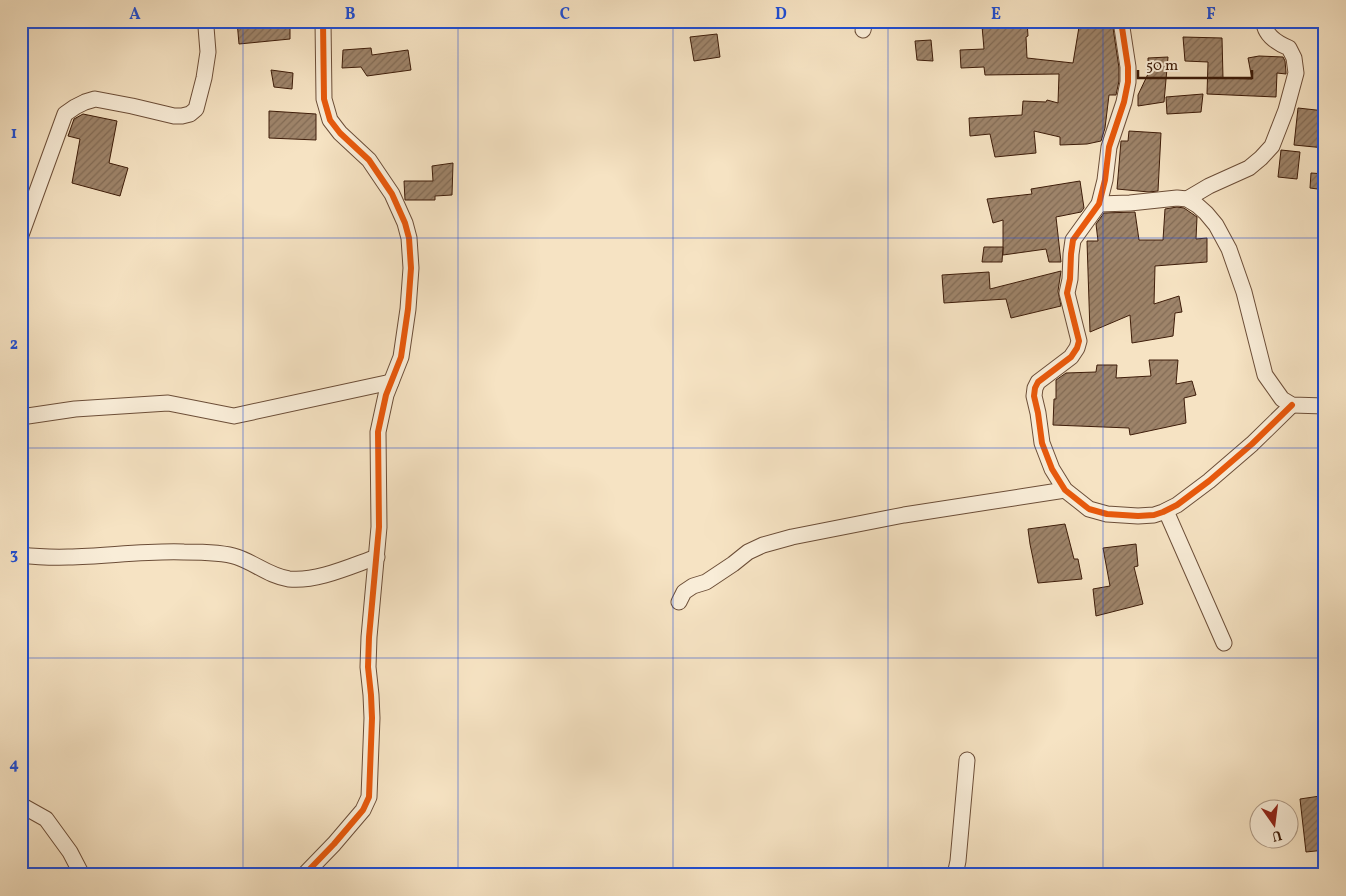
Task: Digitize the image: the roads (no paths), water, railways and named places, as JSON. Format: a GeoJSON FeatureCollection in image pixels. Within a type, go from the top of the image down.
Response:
{"type":"FeatureCollection","features":[{"type":"Feature","properties":{"kind":"street"},"geometry":{"type":"LineString","coordinates":[[21,235],[65,114],[75,106],[95,99],[174,116],[190,114],[196,108],[204,78],[208,52],[204,21]]}},
{"type":"Feature","properties":{"kind":"street"},"geometry":{"type":"LineString","coordinates":[[304,875],[363,810],[369,797],[372,718],[368,667],[379,527],[378,432],[386,395],[401,357],[408,310],[411,268],[409,238],[399,208],[369,160],[340,133],[330,120],[324,99],[323,21]]}},
{"type":"Feature","properties":{"kind":"street"},"geometry":{"type":"LineString","coordinates":[[1121,21],[1128,67],[1128,82],[1124,102],[1109,147],[1099,204],[1073,240],[1071,254],[1070,279],[1067,292],[1076,329],[1077,348],[1071,357],[1038,382],[1035,388],[1034,396],[1042,443],[1052,469],[1065,490],[1089,509],[1107,514],[1154,515],[1177,505],[1209,481],[1252,444],[1292,405]]}},
{"type":"Feature","properties":{"kind":"street"},"geometry":{"type":"LineString","coordinates":[[1187,200],[1209,186],[1250,168],[1272,146],[1286,110],[1296,73],[1294,58],[1289,48],[1268,34],[1264,21]]}},
{"type":"Feature","properties":{"kind":"street"},"geometry":{"type":"LineString","coordinates":[[1099,204],[1177,198],[1197,204],[1206,212],[1223,236],[1242,283],[1265,375],[1282,399],[1292,405],[1325,406]]}},
{"type":"Feature","properties":{"kind":"street"},"geometry":{"type":"LineString","coordinates":[[21,417],[75,409],[168,403],[234,416],[391,382]]}},
{"type":"Feature","properties":{"kind":"street"},"geometry":{"type":"LineString","coordinates":[[679,602],[684,592],[693,586],[706,582],[748,552],[792,537],[904,515],[1065,490]]}},
{"type":"Feature","properties":{"kind":"street"},"geometry":{"type":"LineString","coordinates":[[1166,511],[1224,644]]}},
{"type":"Feature","properties":{"kind":"street"},"geometry":{"type":"LineString","coordinates":[[21,555],[67,558],[125,553],[184,552],[222,554],[235,556],[276,576],[291,579],[320,576],[377,557]]}},
{"type":"Feature","properties":{"kind":"street"},"geometry":{"type":"LineString","coordinates":[[954,875],[958,861],[967,760]]}},
{"type":"Feature","properties":{"kind":"street"},"geometry":{"type":"LineString","coordinates":[[21,805],[46,819],[70,852],[82,875]]}}]}
